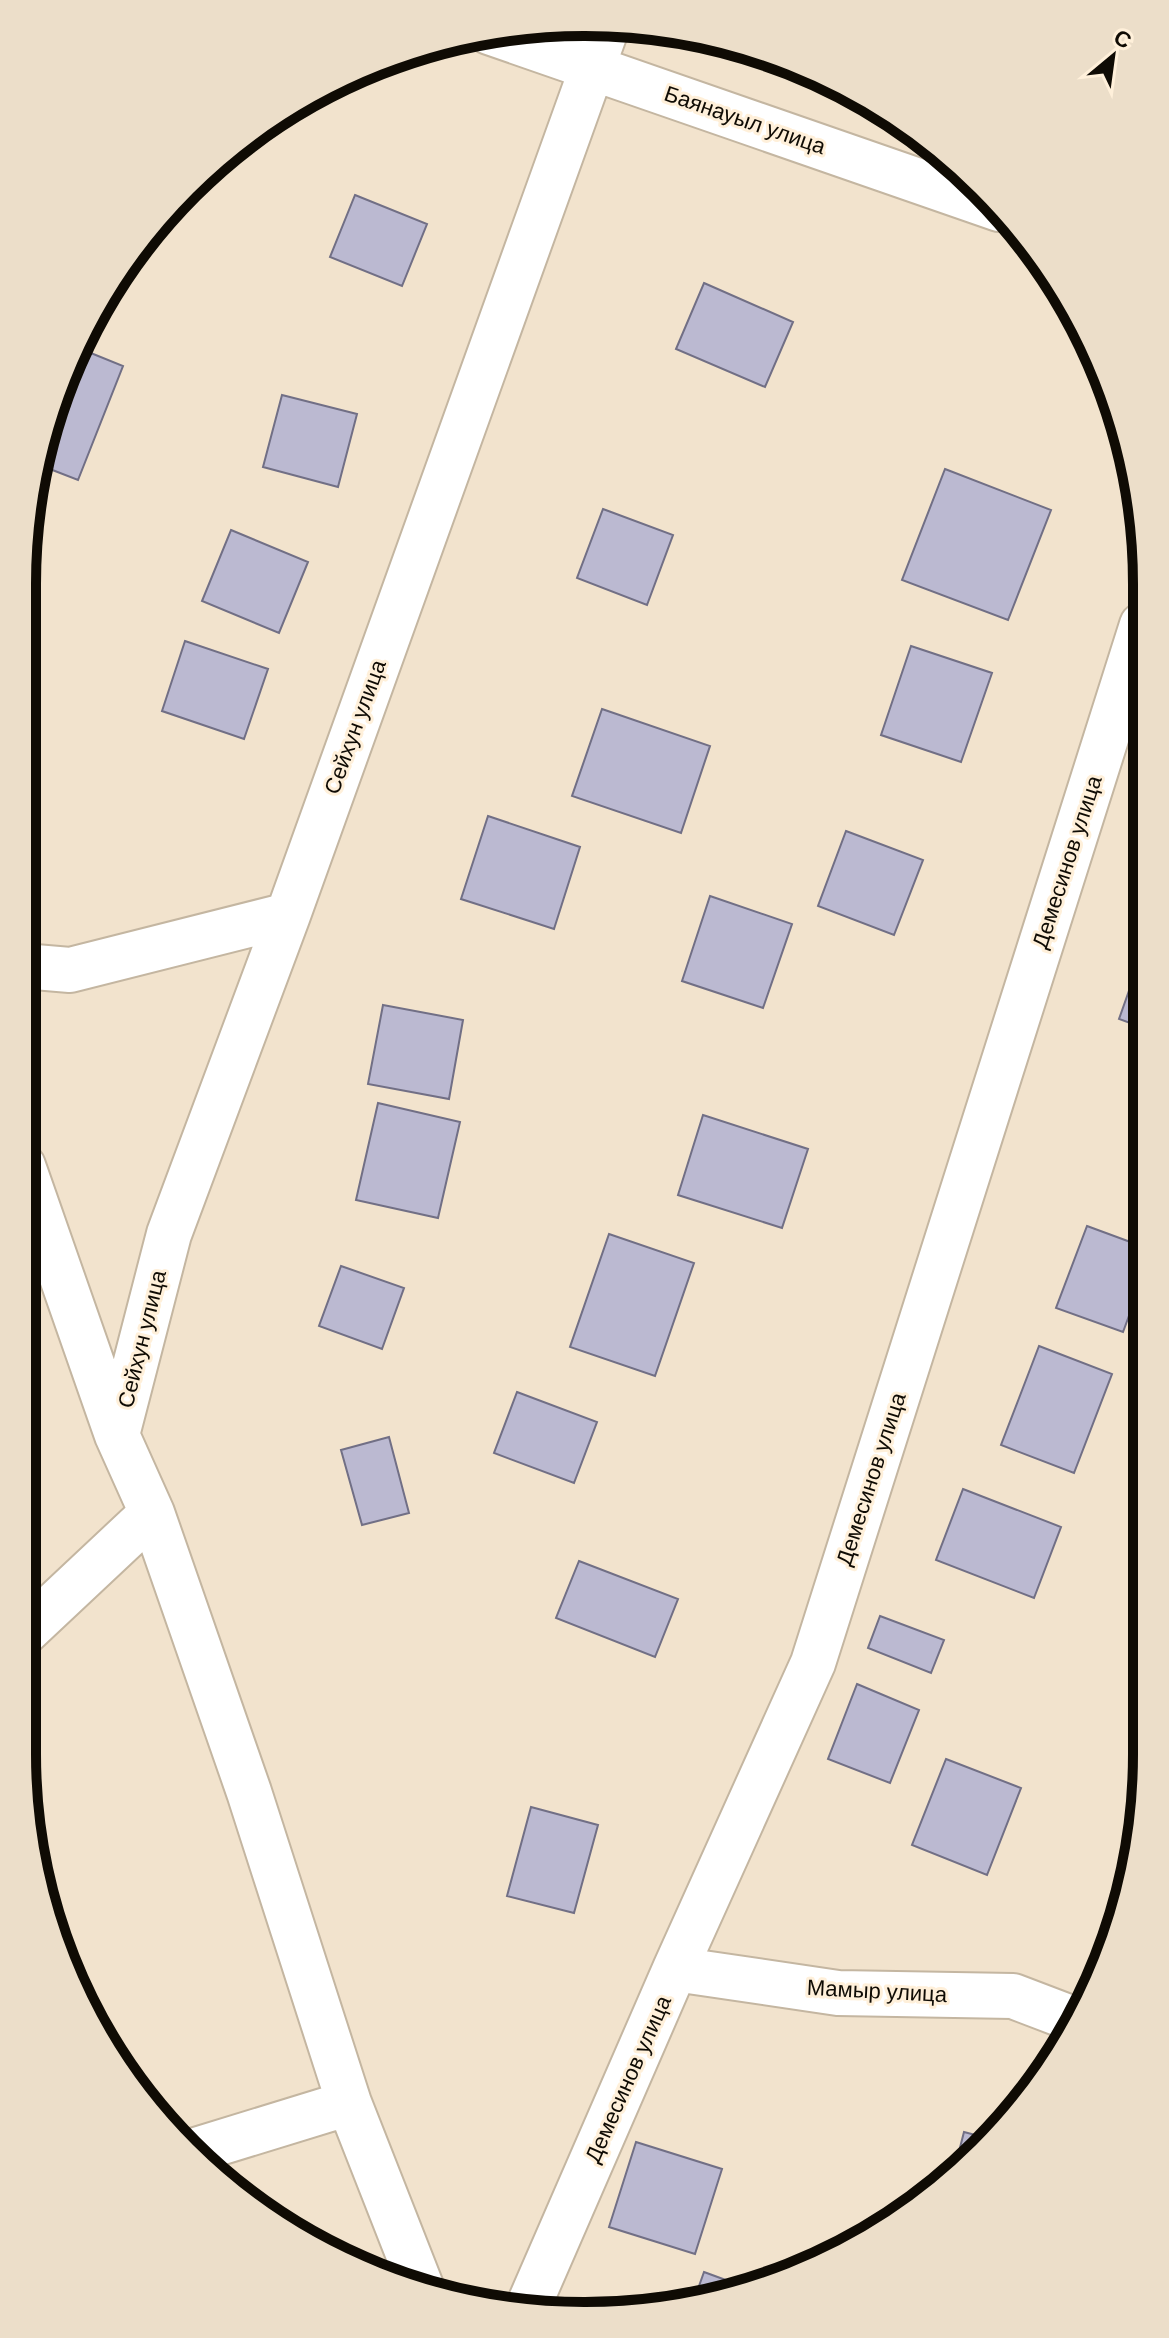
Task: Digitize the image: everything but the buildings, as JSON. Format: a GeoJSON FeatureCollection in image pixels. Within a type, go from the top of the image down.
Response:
{"type":"FeatureCollection","features":[{"type":"Feature","properties":{"kind":"street","name":"Сейхун улица"},"geometry":{"type":"LineString","coordinates":[[117,1435],[169,1234],[288,915],[603,37]]}},
{"type":"Feature","properties":{"kind":"street","name":"Баянауыл улица"},"geometry":{"type":"LineString","coordinates":[[515,41],[976,201]]}},
{"type":"Feature","properties":{"kind":"street","name":"Демесинов улица"},"geometry":{"type":"LineString","coordinates":[[531,2299],[813,1663],[1133,653]]}},
{"type":"Feature","properties":{"kind":"street"},"geometry":{"type":"LineString","coordinates":[[36,967],[70,970],[288,915]]}},
{"type":"Feature","properties":{"kind":"street"},"geometry":{"type":"LineString","coordinates":[[36,1203],[117,1435],[152,1513],[249,1792],[349,2103],[417,2275]]}},
{"type":"Feature","properties":{"kind":"street"},"geometry":{"type":"LineString","coordinates":[[36,1622],[152,1513]]}},
{"type":"Feature","properties":{"kind":"street","name":"Мамыр улица"},"geometry":{"type":"LineString","coordinates":[[675,1969],[838,1993],[1013,1996],[1066,2016]]}},
{"type":"Feature","properties":{"kind":"street"},"geometry":{"type":"LineString","coordinates":[[204,2148],[349,2103]]}}]}
